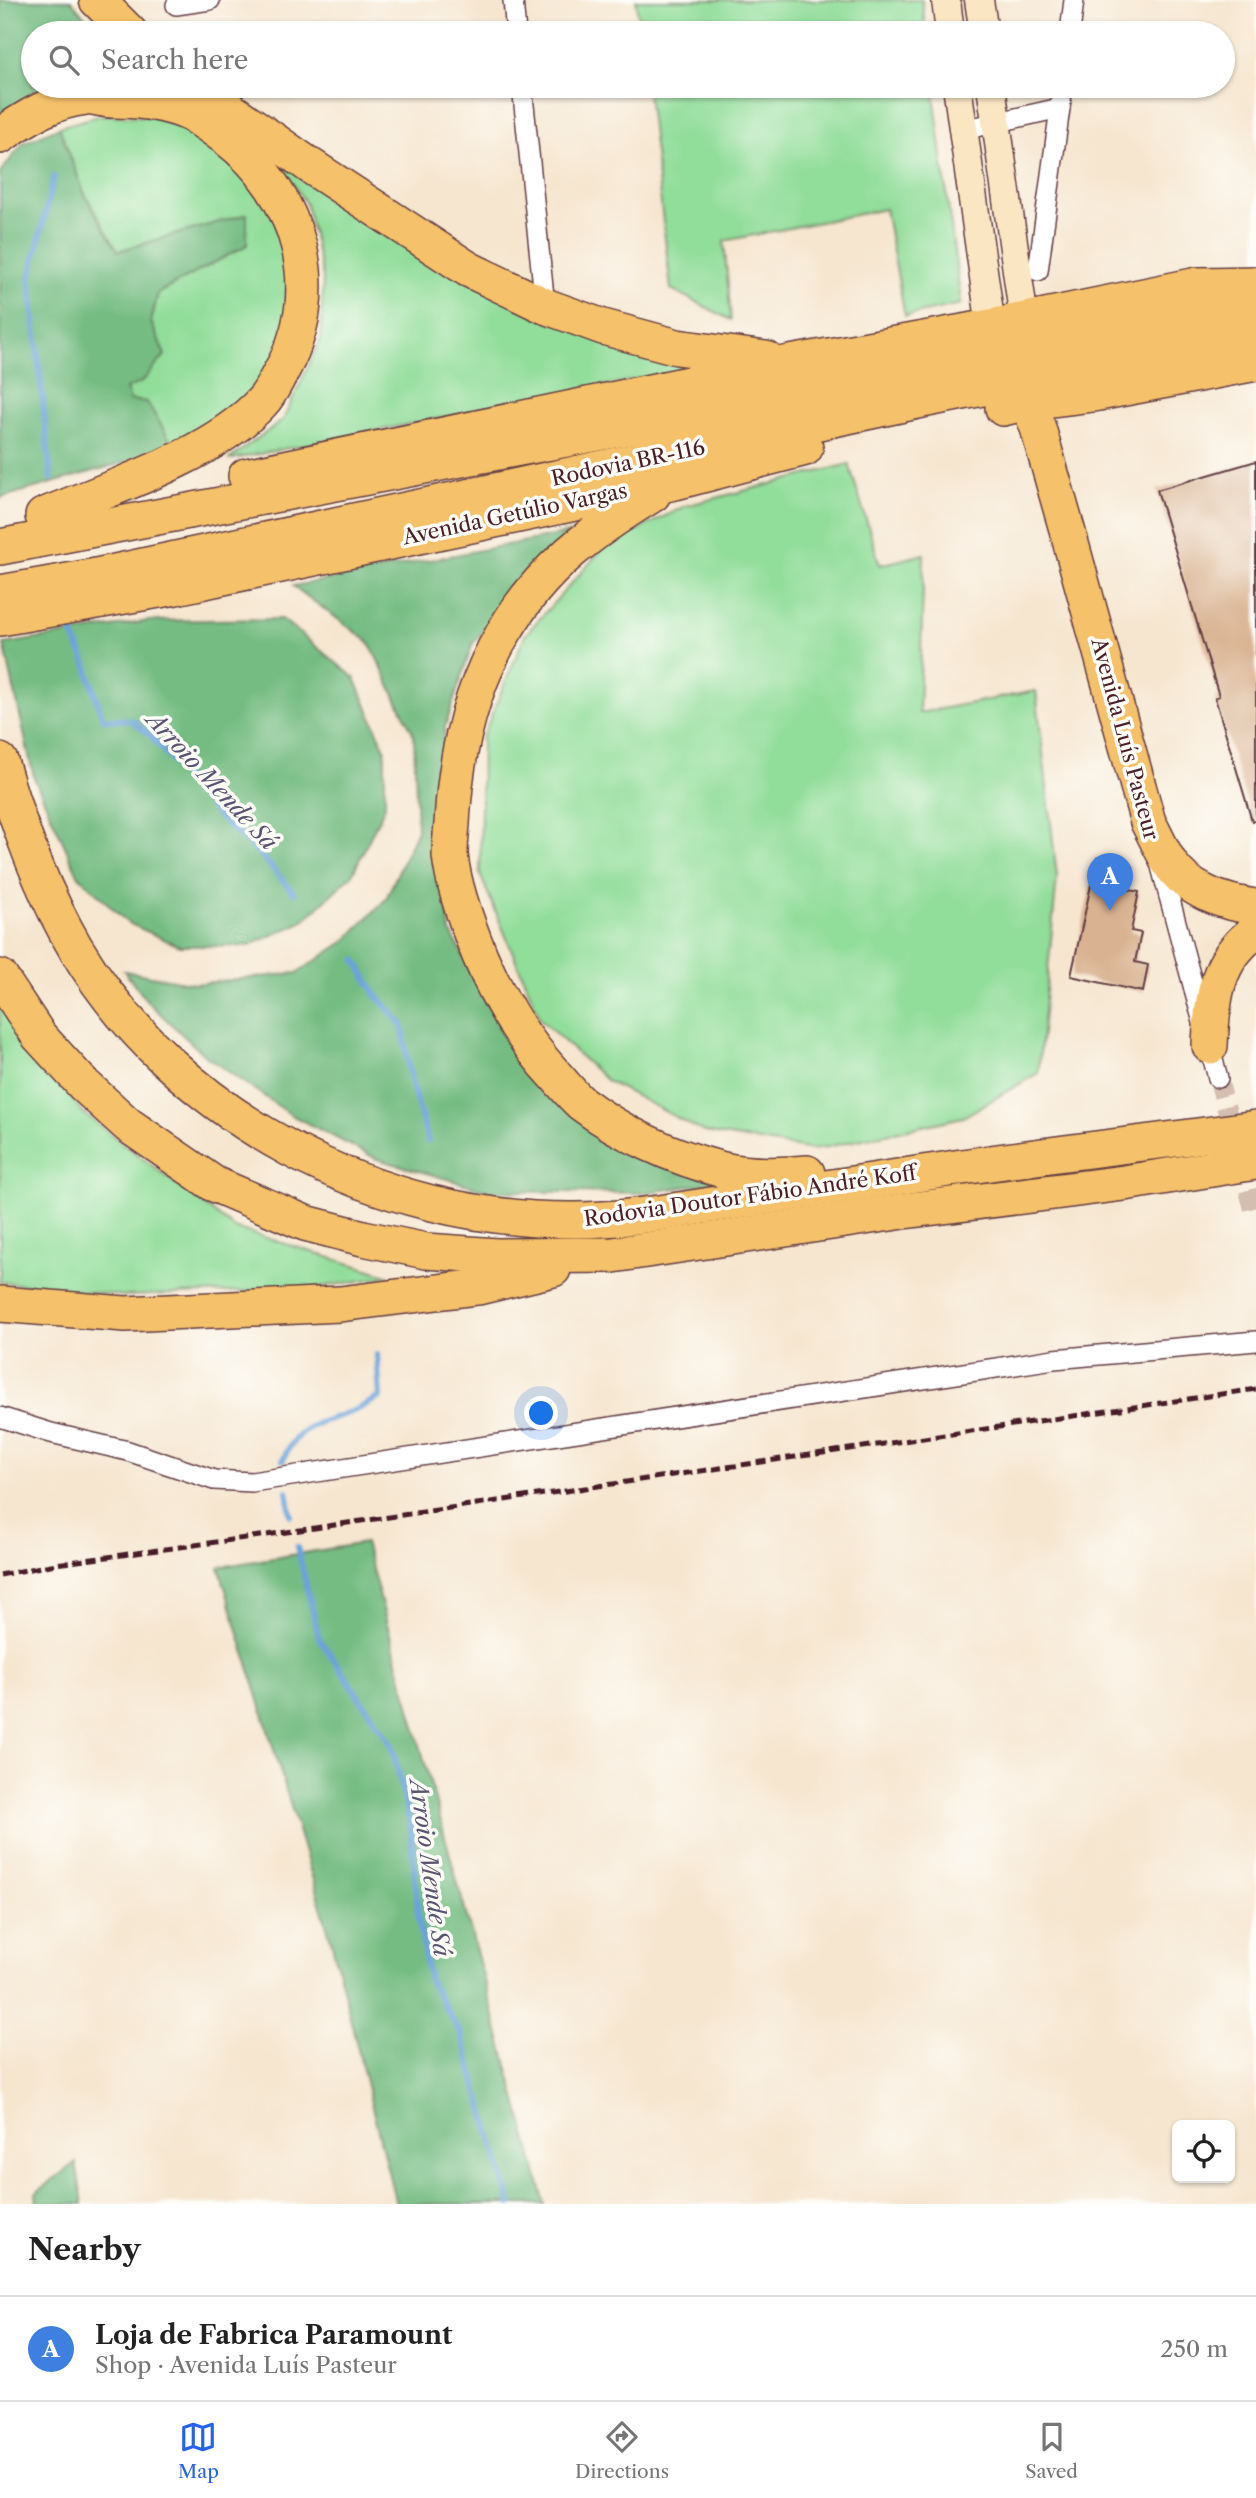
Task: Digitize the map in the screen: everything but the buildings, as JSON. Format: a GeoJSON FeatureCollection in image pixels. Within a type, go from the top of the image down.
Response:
{"type":"FeatureCollection","features":[{"type":"Feature","properties":{"kind":"highway"},"geometry":{"type":"LineString","coordinates":[[97,0],[118,21]]}},
{"type":"Feature","properties":{"kind":"highway"},"geometry":{"type":"LineString","coordinates":[[0,136],[33,114],[83,98]]}},
{"type":"Feature","properties":{"kind":"highway"},"geometry":{"type":"LineString","coordinates":[[43,516],[184,458],[225,435],[263,401],[298,338],[304,305],[303,269],[295,230],[281,198],[261,170],[237,146],[176,108],[145,100],[94,98]]}},
{"type":"Feature","properties":{"kind":"highway"},"geometry":{"type":"LineString","coordinates":[[213,98],[309,165],[468,269],[545,306],[603,327],[677,347],[790,363]]}},
{"type":"Feature","properties":{"kind":"highway"},"geometry":{"type":"LineString","coordinates":[[0,525],[790,363],[991,327],[1198,285],[1256,284]]}},
{"type":"Feature","properties":{"kind":"highway","name":"Rodovia BR-116"},"geometry":{"type":"LineString","coordinates":[[0,547],[913,373],[1256,301]]}},
{"type":"Feature","properties":{"kind":"highway","name":"Rodovia BR-116"},"geometry":{"type":"LineString","coordinates":[[0,593],[91,577],[909,403],[1256,333]]}},
{"type":"Feature","properties":{"kind":"highway","name":"Avenida Getúlio Vargas"},"geometry":{"type":"LineString","coordinates":[[0,618],[176,587],[675,482],[862,434],[1256,363]]}},
{"type":"Feature","properties":{"kind":"highway","name":"Avenida Luís Pasteur"},"geometry":{"type":"LineString","coordinates":[[1028,402],[1038,428],[1148,822]]}},
{"type":"Feature","properties":{"kind":"highway"},"geometry":{"type":"LineString","coordinates":[[675,482],[603,524],[560,560],[526,598],[503,633],[480,683],[463,732],[453,795],[450,855],[468,928],[494,988],[530,1047],[579,1101],[622,1131],[675,1154],[726,1171],[789,1175],[868,1167],[896,1178]]}},
{"type":"Feature","properties":{"kind":"highway","name":"Rodovia Doutor Fábio André Koff"},"geometry":{"type":"LineString","coordinates":[[0,761],[14,813],[55,908],[101,986],[138,1031],[180,1072],[226,1110],[284,1146],[345,1175],[404,1197],[457,1210],[514,1218],[578,1220],[642,1215],[1256,1129]]}},
{"type":"Feature","properties":{"kind":"highway"},"geometry":{"type":"LineString","coordinates":[[1148,822],[1170,864],[1182,878],[1232,904],[1256,907]]}},
{"type":"Feature","properties":{"kind":"highway"},"geometry":{"type":"LineString","coordinates":[[1214,1062],[1212,1003],[1223,967],[1247,937],[1256,931]]}},
{"type":"Feature","properties":{"kind":"highway","name":"Rodovia Doutor Fábio André Koff"},"geometry":{"type":"LineString","coordinates":[[0,977],[39,1036],[83,1084],[119,1116],[214,1184],[305,1223],[426,1251],[497,1256],[613,1255],[1256,1162]]}},
{"type":"Feature","properties":{"kind":"highway"},"geometry":{"type":"LineString","coordinates":[[0,1304],[125,1314],[341,1304],[478,1287],[613,1255]]}},
{"type":"Feature","properties":{"kind":"main road"},"geometry":{"type":"LineString","coordinates":[[946,0],[949,21]]}},
{"type":"Feature","properties":{"kind":"main road"},"geometry":{"type":"LineString","coordinates":[[979,0],[982,21]]}},
{"type":"Feature","properties":{"kind":"main road"},"geometry":{"type":"LineString","coordinates":[[959,98],[991,327]]}},
{"type":"Feature","properties":{"kind":"main road"},"geometry":{"type":"LineString","coordinates":[[993,98],[1024,320]]}},
{"type":"Feature","properties":{"kind":"main road"},"geometry":{"type":"LineString","coordinates":[[1198,285],[1256,272]]}},
{"type":"Feature","properties":{"kind":"street"},"geometry":{"type":"LineString","coordinates":[[176,5],[210,0]]}},
{"type":"Feature","properties":{"kind":"street"},"geometry":{"type":"LineString","coordinates":[[513,0],[515,21]]}},
{"type":"Feature","properties":{"kind":"street"},"geometry":{"type":"LineString","coordinates":[[1071,21],[1074,0]]}},
{"type":"Feature","properties":{"kind":"street"},"geometry":{"type":"LineString","coordinates":[[523,98],[545,306]]}},
{"type":"Feature","properties":{"kind":"street"},"geometry":{"type":"LineString","coordinates":[[1038,271],[1061,98]]}},
{"type":"Feature","properties":{"kind":"street"},"geometry":{"type":"LineString","coordinates":[[963,130],[1060,108]]}},
{"type":"Feature","properties":{"kind":"street","name":"Avenida Luís Pasteur"},"geometry":{"type":"LineString","coordinates":[[1148,822],[1214,1062]]}},
{"type":"Feature","properties":{"kind":"street"},"geometry":{"type":"LineString","coordinates":[[0,1417],[51,1433],[128,1451],[214,1480],[252,1482],[1054,1360],[1256,1341]]}},
{"type":"Feature","properties":{"kind":"green space"},"geometry":{"type":"Polygon","coordinates":[[[0,0],[71,0],[88,21],[21,21],[21,98],[53,98],[0,122],[0,0]]]}},
{"type":"Feature","properties":{"kind":"green space"},"geometry":{"type":"Polygon","coordinates":[[[636,0],[922,0],[925,21],[639,21],[636,0]]]}},
{"type":"Feature","properties":{"kind":"green space"},"geometry":{"type":"Polygon","coordinates":[[[648,98],[935,98],[961,304],[905,316],[885,209],[724,241],[731,320],[671,289],[648,98]]]}},
{"type":"Feature","properties":{"kind":"green space"},"geometry":{"type":"Polygon","coordinates":[[[102,115],[154,117],[202,136],[243,170],[270,209],[289,257],[286,321],[273,362],[246,402],[175,448],[129,400],[126,388],[151,322],[158,293],[247,245],[247,214],[118,251],[85,195],[59,127],[102,115]]]}},
{"type":"Feature","properties":{"kind":"green space"},"geometry":{"type":"Polygon","coordinates":[[[59,127],[85,195],[118,251],[247,214],[247,245],[158,293],[151,322],[165,355],[142,382],[126,389],[130,400],[147,402],[175,448],[0,498],[0,173],[23,143],[59,127]]]}},
{"type":"Feature","properties":{"kind":"green space"},"geometry":{"type":"Polygon","coordinates":[[[280,163],[694,368],[228,460],[283,420],[321,339],[323,277],[306,204],[280,163]]]}},
{"type":"Feature","properties":{"kind":"green space"},"geometry":{"type":"Polygon","coordinates":[[[849,464],[880,565],[924,554],[919,713],[1036,691],[1057,877],[1038,1073],[963,1117],[813,1150],[704,1132],[607,1081],[541,1020],[480,874],[482,738],[525,635],[604,547],[685,506],[849,464]]]}},
{"type":"Feature","properties":{"kind":"green space"},"geometry":{"type":"Polygon","coordinates":[[[569,533],[473,643],[445,727],[437,831],[450,931],[506,1038],[719,1182],[641,1193],[489,1191],[377,1159],[293,1116],[204,1055],[148,1002],[124,971],[195,984],[297,973],[344,942],[386,899],[417,830],[414,735],[369,642],[293,586],[569,533]]]}},
{"type":"Feature","properties":{"kind":"green space"},"geometry":{"type":"Polygon","coordinates":[[[282,619],[355,678],[385,749],[385,806],[352,875],[302,922],[248,946],[179,946],[128,923],[78,875],[34,778],[4,644],[149,621],[282,619]]]}},
{"type":"Feature","properties":{"kind":"green space"},"geometry":{"type":"Polygon","coordinates":[[[0,1005],[83,1113],[234,1228],[390,1276],[307,1289],[125,1296],[0,1282],[0,1005]]]}},
{"type":"Feature","properties":{"kind":"green space"},"geometry":{"type":"Polygon","coordinates":[[[365,1543],[545,2204],[396,2204],[331,1940],[219,1567],[365,1543]]]}},
{"type":"Feature","properties":{"kind":"green space"},"geometry":{"type":"Polygon","coordinates":[[[76,2162],[83,2204],[37,2204],[36,2193],[76,2162]]]}},
{"type":"Feature","properties":{"kind":"waterway","name":"Arroio Mende Sá"},"geometry":{"type":"LineString","coordinates":[[51,479],[30,278],[54,177]]}},
{"type":"Feature","properties":{"kind":"waterway","name":"Arroio Mende Sá"},"geometry":{"type":"LineString","coordinates":[[71,631],[85,661],[103,719],[132,720],[151,736],[219,817],[259,853],[294,893]]}},
{"type":"Feature","properties":{"kind":"waterway","name":"Arroio Mende Sá"},"geometry":{"type":"LineString","coordinates":[[356,960],[376,995],[402,1024],[411,1081],[428,1141]]}},
{"type":"Feature","properties":{"kind":"waterway","name":"Arroio Mende Sá"},"geometry":{"type":"LineString","coordinates":[[283,1460],[289,1447],[304,1431],[380,1397],[377,1355]]}},
{"type":"Feature","properties":{"kind":"waterway","name":"Arroio Mende Sá"},"geometry":{"type":"LineString","coordinates":[[287,1491],[291,1515]]}},
{"type":"Feature","properties":{"kind":"waterway","name":"Arroio Mende Sá"},"geometry":{"type":"LineString","coordinates":[[297,1547],[319,1638],[392,1745],[411,1827],[418,1916],[429,1980],[462,2036],[511,2204]]}},
{"type":"Feature","properties":{"kind":"tunnel"},"geometry":{"type":"LineString","coordinates":[[1218,1078],[1256,1218]]}},
{"type":"Feature","properties":{"kind":"railway"},"geometry":{"type":"LineString","coordinates":[[0,1575],[56,1564],[1256,1389]]}},
{"type":"Feature","properties":{"kind":"place","name":"Loja de Fabrica Paramount"},"geometry":{"type":"Point","coordinates":[1110,911]}}]}
